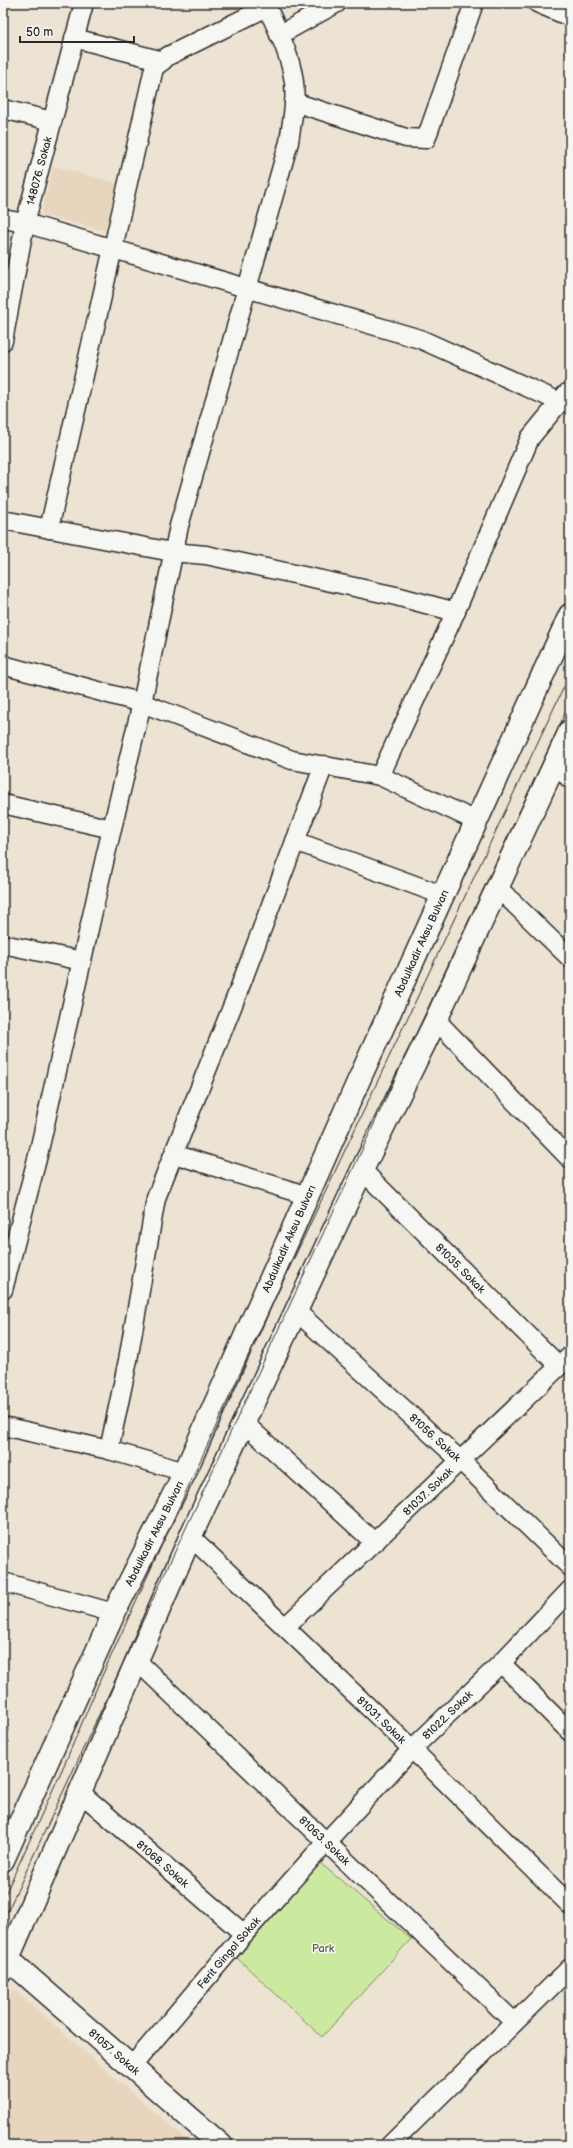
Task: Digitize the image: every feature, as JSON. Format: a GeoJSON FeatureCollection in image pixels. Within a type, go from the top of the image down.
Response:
{"type":"FeatureCollection","features":[{"type":"Feature","properties":{"kind":"main road","name":"Abdulkadir Aksu Bulvarı"},"geometry":{"type":"LineString","coordinates":[[5,1849],[114,1612],[185,1472],[442,895],[570,615]]}},
{"type":"Feature","properties":{"kind":"main road"},"geometry":{"type":"LineString","coordinates":[[6,1964],[81,1793],[136,1660],[190,1537],[362,1170],[436,1020],[496,887],[562,772],[570,731]]}},
{"type":"Feature","properties":{"kind":"main road","name":"81057. Sokak"},"geometry":{"type":"LineString","coordinates":[[6,1964],[132,2066],[221,2145]]}},
{"type":"Feature","properties":{"kind":"street","name":"148076. Sokak"},"geometry":{"type":"LineString","coordinates":[[3,341],[25,223],[84,3]]}},
{"type":"Feature","properties":{"kind":"street"},"geometry":{"type":"LineString","coordinates":[[279,35],[337,3]]}},
{"type":"Feature","properties":{"kind":"street"},"geometry":{"type":"LineString","coordinates":[[294,102],[406,138],[426,139],[474,3]]}},
{"type":"Feature","properties":{"kind":"street"},"geometry":{"type":"LineString","coordinates":[[537,3],[570,17]]}},
{"type":"Feature","properties":{"kind":"street"},"geometry":{"type":"LineString","coordinates":[[3,1290],[38,1155],[142,703],[172,552],[289,142],[294,102],[293,72],[266,5],[168,56],[154,68],[49,529]]}},
{"type":"Feature","properties":{"kind":"street"},"geometry":{"type":"LineString","coordinates":[[74,38],[162,60]]}},
{"type":"Feature","properties":{"kind":"street"},"geometry":{"type":"LineString","coordinates":[[3,109],[52,121]]}},
{"type":"Feature","properties":{"kind":"street"},"geometry":{"type":"LineString","coordinates":[[3,219],[25,223],[420,338],[567,397],[530,438],[456,612],[380,776]]}},
{"type":"Feature","properties":{"kind":"street"},"geometry":{"type":"LineString","coordinates":[[3,520],[172,552],[206,555],[396,596],[456,612]]}},
{"type":"Feature","properties":{"kind":"street"},"geometry":{"type":"LineString","coordinates":[[3,665],[142,703],[292,760],[380,776],[476,821]]}},
{"type":"Feature","properties":{"kind":"street"},"geometry":{"type":"LineString","coordinates":[[109,1450],[128,1360],[156,1198],[324,765]]}},
{"type":"Feature","properties":{"kind":"street"},"geometry":{"type":"LineString","coordinates":[[3,804],[112,829]]}},
{"type":"Feature","properties":{"kind":"street"},"geometry":{"type":"LineString","coordinates":[[295,841],[442,895]]}},
{"type":"Feature","properties":{"kind":"street"},"geometry":{"type":"LineString","coordinates":[[496,887],[570,958]]}},
{"type":"Feature","properties":{"kind":"street"},"geometry":{"type":"LineString","coordinates":[[3,944],[82,961]]}},
{"type":"Feature","properties":{"kind":"street"},"geometry":{"type":"LineString","coordinates":[[436,1020],[570,1159]]}},
{"type":"Feature","properties":{"kind":"street"},"geometry":{"type":"LineString","coordinates":[[174,1154],[308,1196]]}},
{"type":"Feature","properties":{"kind":"street","name":"81035. Sokak"},"geometry":{"type":"LineString","coordinates":[[362,1170],[564,1361]]}},
{"type":"Feature","properties":{"kind":"street","name":"81056. Sokak"},"geometry":{"type":"LineString","coordinates":[[296,1312],[461,1461],[570,1567]]}},
{"type":"Feature","properties":{"kind":"street","name":"81037. Sokak"},"geometry":{"type":"LineString","coordinates":[[285,1627],[375,1543],[564,1361]]}},
{"type":"Feature","properties":{"kind":"street"},"geometry":{"type":"LineString","coordinates":[[244,1423],[375,1543]]}},
{"type":"Feature","properties":{"kind":"street"},"geometry":{"type":"LineString","coordinates":[[3,1426],[109,1450],[185,1472]]}},
{"type":"Feature","properties":{"kind":"street","name":"81031. Sokak"},"geometry":{"type":"LineString","coordinates":[[190,1537],[412,1749],[570,1905]]}},
{"type":"Feature","properties":{"kind":"street"},"geometry":{"type":"LineString","coordinates":[[3,1582],[114,1612]]}},
{"type":"Feature","properties":{"kind":"street","name":"81022. Sokak"},"geometry":{"type":"LineString","coordinates":[[327,1841],[412,1749],[501,1663],[570,1590]]}},
{"type":"Feature","properties":{"kind":"street","name":"81063. Sokak"},"geometry":{"type":"LineString","coordinates":[[136,1660],[327,1841],[514,2022]]}},
{"type":"Feature","properties":{"kind":"street"},"geometry":{"type":"LineString","coordinates":[[501,1663],[570,1732]]}},
{"type":"Feature","properties":{"kind":"street","name":"81068. Sokak"},"geometry":{"type":"LineString","coordinates":[[81,1793],[244,1934]]}},
{"type":"Feature","properties":{"kind":"street","name":"Ferit Gingol Sokak"},"geometry":{"type":"LineString","coordinates":[[132,2066],[244,1934],[327,1841]]}},
{"type":"Feature","properties":{"kind":"street"},"geometry":{"type":"LineString","coordinates":[[390,2145],[570,1968]]}},
{"type":"Feature","properties":{"kind":"shaded area"},"geometry":{"type":"Polygon","coordinates":[[[53,166],[117,183],[106,231],[41,215],[53,166]]]}},
{"type":"Feature","properties":{"kind":"shaded area"},"geometry":{"type":"Polygon","coordinates":[[[13,1989],[192,2145],[3,2145],[3,2010],[13,1989]]]}},
{"type":"Feature","properties":{"kind":"green space","name":"Park"},"geometry":{"type":"Polygon","coordinates":[[[320,1863],[411,1939],[322,2037],[237,1958],[320,1863]]]}},
{"type":"Feature","properties":{"kind":"tram line"},"geometry":{"type":"LineString","coordinates":[[3,1899],[65,1763],[101,1678],[253,1345],[570,674]]}},
{"type":"Feature","properties":{"kind":"tram line"},"geometry":{"type":"LineString","coordinates":[[3,1921],[570,703]]}}]}
